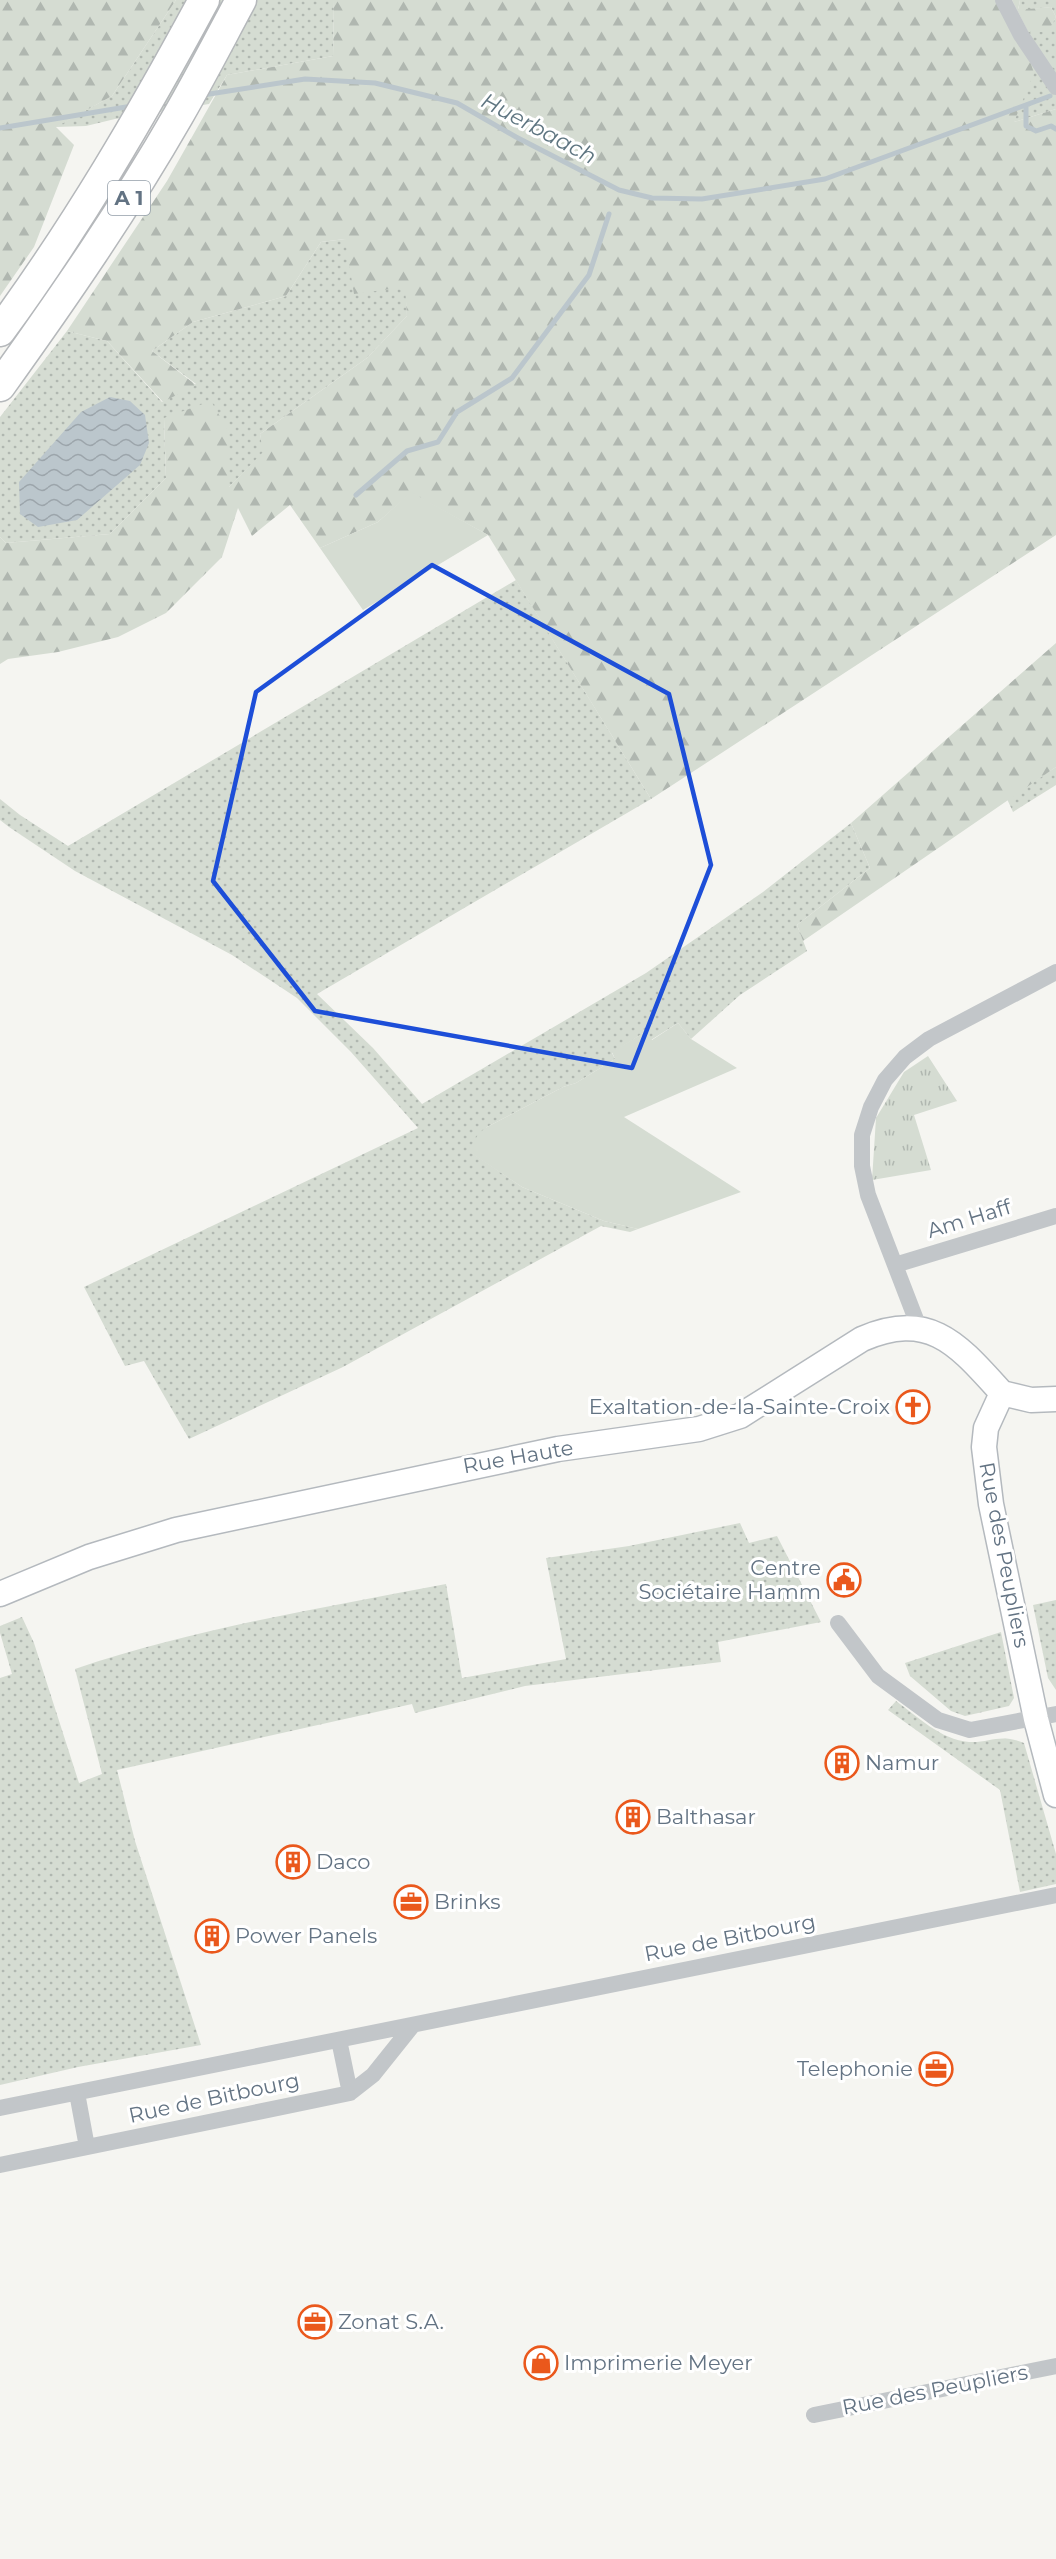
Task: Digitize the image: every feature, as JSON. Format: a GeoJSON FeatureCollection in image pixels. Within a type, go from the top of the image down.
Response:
{"type":"FeatureCollection","features":[{"type":"Feature","properties":{"kind":"highway","name":"A 1"},"geometry":{"type":"LineString","coordinates":[[0,331],[96,190],[151,99],[204,0]]}},
{"type":"Feature","properties":{"kind":"highway","name":"A 1"},"geometry":{"type":"LineString","coordinates":[[0,386],[72,286],[123,207],[179,116],[241,0]]}},
{"type":"Feature","properties":{"kind":"main road","name":"Rue Haute"},"geometry":{"type":"LineString","coordinates":[[0,1594],[89,1557],[176,1530],[558,1449],[699,1429],[740,1416],[862,1339],[881,1331],[902,1328],[920,1330],[942,1337],[962,1349],[1002,1393]]}},
{"type":"Feature","properties":{"kind":"main road"},"geometry":{"type":"LineString","coordinates":[[1002,1393],[1031,1400],[1056,1400]]}},
{"type":"Feature","properties":{"kind":"main road","name":"Rue des Peupliers"},"geometry":{"type":"LineString","coordinates":[[1002,1393],[986,1428],[984,1448],[992,1504],[1046,1716],[1056,1795]]}},
{"type":"Feature","properties":{"kind":"street"},"geometry":{"type":"LineString","coordinates":[[1003,0],[1021,35],[1056,87]]}},
{"type":"Feature","properties":{"kind":"street"},"geometry":{"type":"LineString","coordinates":[[920,1330],[868,1195],[862,1166],[862,1136],[871,1107],[885,1080],[905,1057],[929,1039],[1056,972]]}},
{"type":"Feature","properties":{"kind":"street","name":"Am Haff"},"geometry":{"type":"LineString","coordinates":[[895,1265],[1056,1216]]}},
{"type":"Feature","properties":{"kind":"street"},"geometry":{"type":"LineString","coordinates":[[838,1623],[878,1676],[938,1720],[970,1730],[1046,1716]]}},
{"type":"Feature","properties":{"kind":"street","name":"Rue de Bitbourg"},"geometry":{"type":"LineString","coordinates":[[0,2108],[1056,1895]]}},
{"type":"Feature","properties":{"kind":"street","name":"Rue de Bitbourg"},"geometry":{"type":"LineString","coordinates":[[0,2165],[350,2093],[374,2075],[413,2025]]}},
{"type":"Feature","properties":{"kind":"street"},"geometry":{"type":"LineString","coordinates":[[339,2040],[350,2093]]}},
{"type":"Feature","properties":{"kind":"street"},"geometry":{"type":"LineString","coordinates":[[77,2093],[87,2147]]}},
{"type":"Feature","properties":{"kind":"street","name":"Rue des Peupliers"},"geometry":{"type":"LineString","coordinates":[[814,2415],[1056,2366]]}},
{"type":"Feature","properties":{"kind":"highlighted area"},"geometry":{"type":"Polygon","coordinates":[[[432,565],[669,694],[711,865],[632,1068],[315,1011],[213,881],[256,692],[432,565]]]}},
{"type":"Feature","properties":{"kind":"green space"},"geometry":{"type":"Polygon","coordinates":[[[0,0],[176,0],[112,96],[56,127],[74,145],[34,247],[0,296],[0,0]]]}},
{"type":"Feature","properties":{"kind":"green space"},"geometry":{"type":"Polygon","coordinates":[[[176,0],[334,0],[333,56],[227,75],[209,104],[86,126],[55,127],[112,96],[176,0]]]}},
{"type":"Feature","properties":{"kind":"green space"},"geometry":{"type":"Polygon","coordinates":[[[334,0],[1003,0],[1021,35],[1034,73],[1014,122],[1056,109],[1056,535],[651,799],[488,535],[411,493],[378,522],[320,548],[290,505],[252,536],[238,508],[222,557],[166,613],[118,637],[58,652],[8,659],[0,664],[0,537],[6,543],[110,534],[166,478],[164,418],[211,401],[229,432],[229,487],[263,452],[260,434],[367,358],[407,316],[405,287],[354,294],[345,239],[321,242],[286,296],[193,322],[152,351],[196,385],[163,402],[107,341],[67,331],[167,181],[227,75],[333,56],[334,0]]]}},
{"type":"Feature","properties":{"kind":"green space"},"geometry":{"type":"Polygon","coordinates":[[[1012,0],[1020,0],[1018,10],[1051,7],[1056,17],[1048,32],[1028,32],[1012,0]]]}},
{"type":"Feature","properties":{"kind":"green space"},"geometry":{"type":"Polygon","coordinates":[[[1020,0],[1056,0],[1056,17],[1051,7],[1018,11],[1020,0]]]}},
{"type":"Feature","properties":{"kind":"green space"},"geometry":{"type":"Polygon","coordinates":[[[1056,17],[1056,109],[1014,122],[1021,35],[1028,32],[1047,32],[1056,17]]]}},
{"type":"Feature","properties":{"kind":"green space"},"geometry":{"type":"Polygon","coordinates":[[[345,239],[406,287],[407,316],[367,358],[260,434],[264,452],[228,488],[229,432],[164,418],[166,478],[110,534],[6,543],[0,537],[0,417],[67,331],[107,341],[162,402],[196,384],[152,351],[193,322],[286,296],[321,242],[345,239]]]}},
{"type":"Feature","properties":{"kind":"green space"},"geometry":{"type":"Polygon","coordinates":[[[411,492],[488,535],[363,610],[320,548],[378,522],[411,492]]]}},
{"type":"Feature","properties":{"kind":"green space"},"geometry":{"type":"Polygon","coordinates":[[[516,580],[651,799],[317,994],[373,1048],[422,1104],[646,973],[763,892],[851,823],[870,868],[797,925],[807,951],[740,995],[691,1039],[678,1023],[651,1040],[645,1032],[612,1053],[615,1059],[576,1083],[563,1087],[487,1127],[469,1151],[522,1187],[604,1221],[638,1229],[630,1232],[601,1226],[343,1367],[189,1439],[144,1361],[125,1366],[84,1287],[418,1128],[351,1052],[297,998],[232,955],[75,871],[9,827],[0,820],[0,799],[68,846],[516,580]]]}},
{"type":"Feature","properties":{"kind":"green space"},"geometry":{"type":"Polygon","coordinates":[[[1056,643],[1056,767],[803,941],[797,925],[870,868],[851,823],[1056,643]]]}},
{"type":"Feature","properties":{"kind":"green space"},"geometry":{"type":"Polygon","coordinates":[[[1056,767],[1056,785],[1013,812],[1007,799],[1056,767]]]}},
{"type":"Feature","properties":{"kind":"green space"},"geometry":{"type":"Polygon","coordinates":[[[678,1023],[691,1039],[737,1068],[624,1117],[741,1192],[638,1229],[604,1221],[522,1187],[468,1151],[479,1133],[487,1127],[563,1087],[576,1083],[615,1059],[612,1052],[645,1032],[652,1040],[678,1023]]]}},
{"type":"Feature","properties":{"kind":"green space"},"geometry":{"type":"Polygon","coordinates":[[[928,1056],[957,1101],[914,1115],[931,1170],[872,1180],[876,1118],[904,1072],[928,1056]]]}},
{"type":"Feature","properties":{"kind":"green space"},"geometry":{"type":"Polygon","coordinates":[[[740,1523],[749,1543],[777,1536],[821,1622],[718,1642],[721,1662],[525,1686],[415,1713],[412,1704],[117,1770],[135,1841],[201,2045],[78,2067],[0,2085],[0,1678],[12,1674],[0,1626],[22,1617],[34,1643],[79,1783],[102,1774],[75,1669],[213,1630],[446,1584],[462,1678],[566,1659],[546,1558],[629,1546],[740,1523]]]}},
{"type":"Feature","properties":{"kind":"green space"},"geometry":{"type":"Polygon","coordinates":[[[1056,1600],[1056,1690],[1048,1678],[1033,1605],[1056,1600]]]}},
{"type":"Feature","properties":{"kind":"green space"},"geometry":{"type":"Polygon","coordinates":[[[1001,1632],[1014,1698],[1009,1706],[965,1716],[951,1711],[910,1676],[905,1663],[1001,1632]]]}},
{"type":"Feature","properties":{"kind":"green space"},"geometry":{"type":"Polygon","coordinates":[[[896,1701],[949,1737],[969,1742],[1008,1739],[1024,1743],[1056,1854],[1056,1884],[1020,1892],[1000,1790],[888,1710],[896,1701]]]}},
{"type":"Feature","properties":{"kind":"water"},"geometry":{"type":"Polygon","coordinates":[[[110,397],[130,401],[145,415],[149,443],[140,465],[77,520],[38,527],[20,514],[19,482],[81,412],[110,397]]]}},
{"type":"Feature","properties":{"kind":"waterway","name":"Huerbaach"},"geometry":{"type":"LineString","coordinates":[[203,95],[305,79],[375,83],[457,103],[516,137],[619,190],[652,198],[702,199],[825,179],[1050,96]]}},
{"type":"Feature","properties":{"kind":"waterway"},"geometry":{"type":"LineString","coordinates":[[1026,105],[1026,126],[1036,131],[1051,126],[1056,129]]}},
{"type":"Feature","properties":{"kind":"waterway","name":"Huerbaach"},"geometry":{"type":"LineString","coordinates":[[0,128],[132,106]]}},
{"type":"Feature","properties":{"kind":"waterway"},"geometry":{"type":"LineString","coordinates":[[356,495],[407,451],[438,442],[457,412],[512,378],[589,275],[609,214]]}},
{"type":"Feature","properties":{"kind":"place","name":"Exaltation-de-la-Sainte-Croix"},"geometry":{"type":"Point","coordinates":[913,1407]}},
{"type":"Feature","properties":{"kind":"place","name":"Centre Sociétaire Hamm"},"geometry":{"type":"Point","coordinates":[844,1580]}},
{"type":"Feature","properties":{"kind":"place","name":"Namur"},"geometry":{"type":"Point","coordinates":[842,1763]}},
{"type":"Feature","properties":{"kind":"place","name":"Balthasar"},"geometry":{"type":"Point","coordinates":[633,1817]}},
{"type":"Feature","properties":{"kind":"place","name":"Daco"},"geometry":{"type":"Point","coordinates":[293,1862]}},
{"type":"Feature","properties":{"kind":"place","name":"Brinks"},"geometry":{"type":"Point","coordinates":[411,1902]}},
{"type":"Feature","properties":{"kind":"place","name":"Power Panels"},"geometry":{"type":"Point","coordinates":[212,1936]}},
{"type":"Feature","properties":{"kind":"place","name":"Telephonie"},"geometry":{"type":"Point","coordinates":[936,2069]}},
{"type":"Feature","properties":{"kind":"place","name":"Zonat S.A."},"geometry":{"type":"Point","coordinates":[315,2322]}},
{"type":"Feature","properties":{"kind":"place","name":"Imprimerie Meyer"},"geometry":{"type":"Point","coordinates":[541,2363]}}]}
